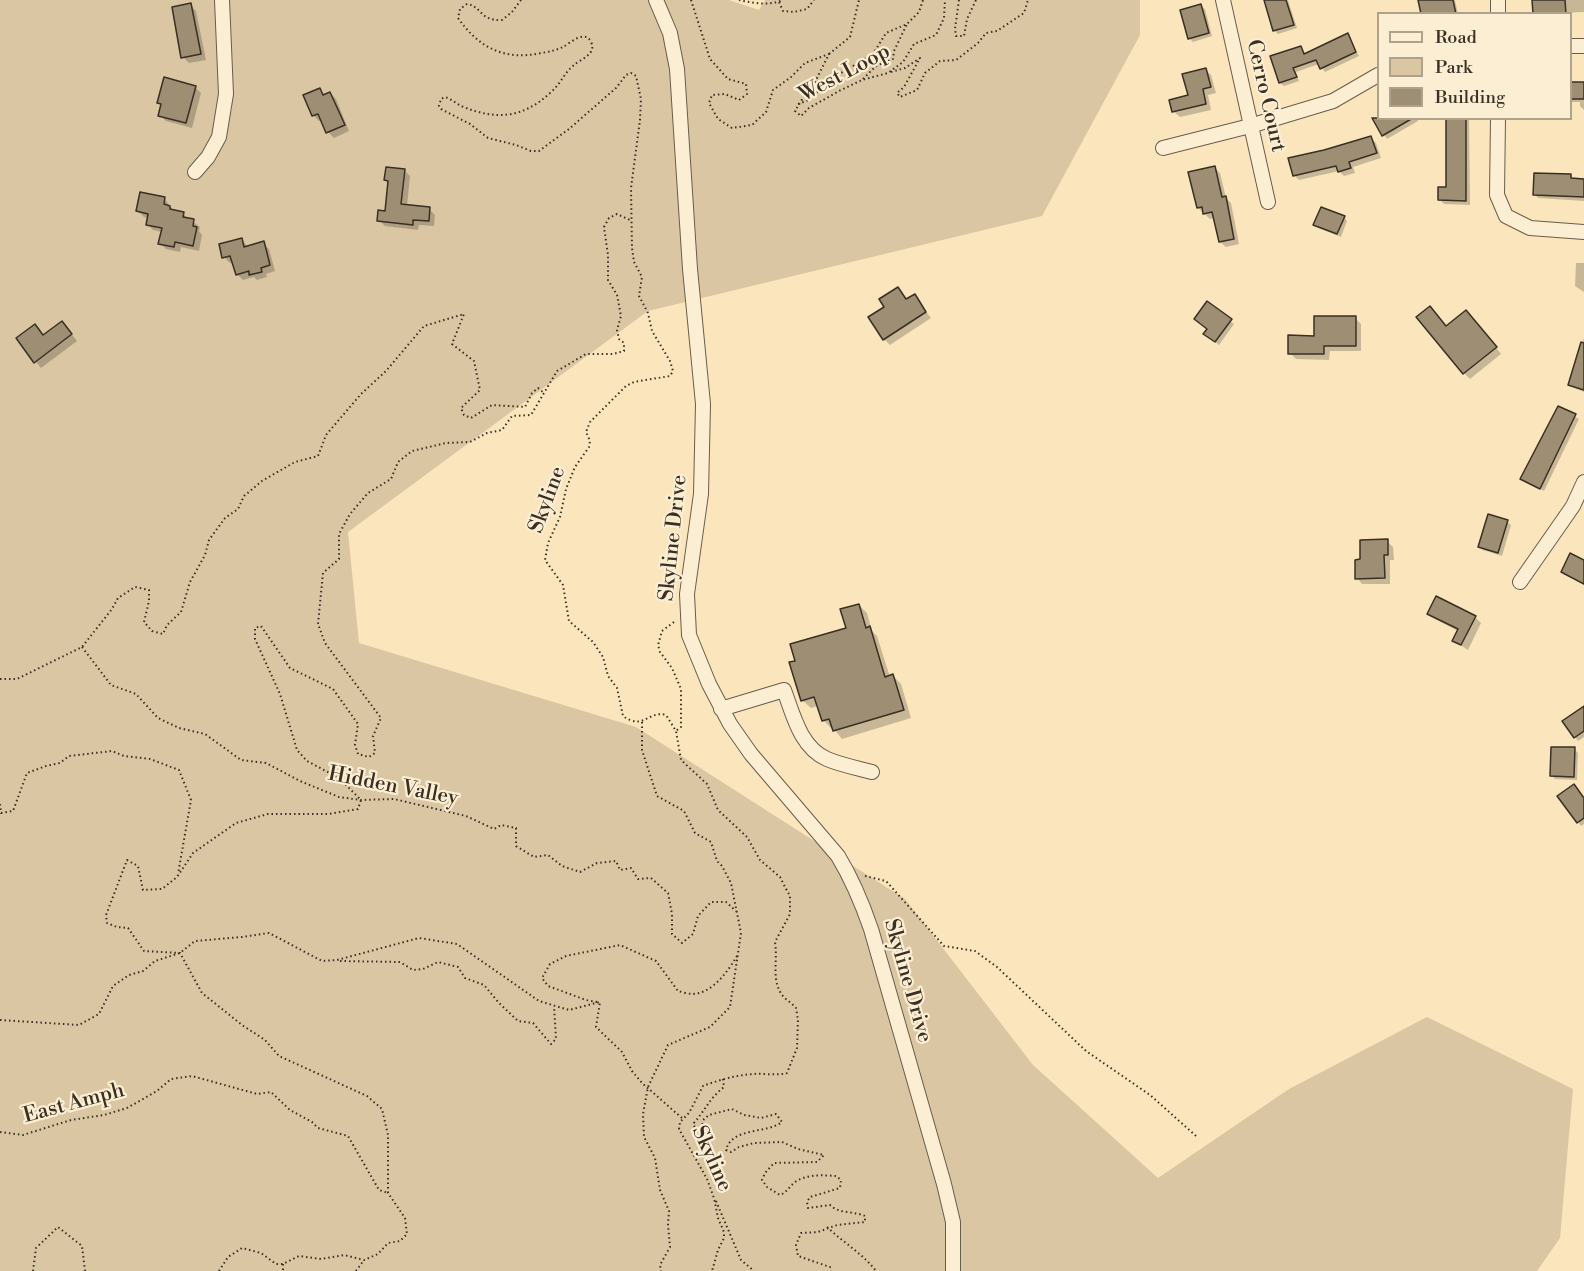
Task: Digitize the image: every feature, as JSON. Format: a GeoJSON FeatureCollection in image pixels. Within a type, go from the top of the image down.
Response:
{"type":"FeatureCollection","features":[{"type":"Feature","properties":{"kind":"street"},"geometry":{"type":"LineString","coordinates":[[195,172],[208,157],[219,137],[226,94],[222,0]]}},
{"type":"Feature","properties":{"kind":"street","name":"Skyline Drive"},"geometry":{"type":"LineString","coordinates":[[656,0],[670,33],[677,69],[690,269],[703,404],[701,494],[687,594],[689,635],[721,709],[751,754],[838,856],[848,872],[871,929],[944,1184],[953,1222],[953,1271]]}},
{"type":"Feature","properties":{"kind":"street","name":"Cerro Court"},"geometry":{"type":"LineString","coordinates":[[1223,0],[1268,202]]}},
{"type":"Feature","properties":{"kind":"street"},"geometry":{"type":"LineString","coordinates":[[1163,148],[1250,126],[1333,101],[1377,76]]}},
{"type":"Feature","properties":{"kind":"street"},"geometry":{"type":"LineString","coordinates":[[1498,120],[1497,195],[1506,216],[1530,228],[1584,232]]}},
{"type":"Feature","properties":{"kind":"street"},"geometry":{"type":"LineString","coordinates":[[1520,582],[1578,510],[1584,482]]}},
{"type":"Feature","properties":{"kind":"street"},"geometry":{"type":"LineString","coordinates":[[721,709],[784,690],[801,736],[812,748],[826,759],[872,772]]}},
{"type":"Feature","properties":{"kind":"path","name":"Skyline"},"geometry":{"type":"LineString","coordinates":[[521,0],[502,20],[489,19],[480,15],[474,6],[467,4],[460,9],[459,18],[482,44],[498,51],[520,55],[541,53],[564,46],[582,37],[590,41],[591,50],[588,55],[570,68],[547,96],[518,114],[502,116],[484,113],[462,106],[445,97],[441,99],[439,106],[441,109],[470,124],[488,138],[531,151],[539,151],[569,129],[616,88],[626,75],[631,73],[636,76],[641,99],[630,220],[634,262],[642,277],[639,296],[648,314],[652,331],[670,361],[673,371],[670,376],[664,378],[649,378],[626,386],[590,422],[586,432],[590,441],[589,447],[575,467],[566,489],[560,517],[548,543],[545,560],[563,585],[569,621],[593,642],[603,657],[608,676],[619,694],[623,716],[635,722],[642,722]]}},
{"type":"Feature","properties":{"kind":"path","name":"West Loop"},"geometry":{"type":"LineString","coordinates":[[691,0],[710,59],[728,79],[746,84],[747,94],[739,100],[725,94],[712,95],[709,103],[718,119],[732,128],[752,125],[766,112],[773,90],[805,63],[829,54]]}},
{"type":"Feature","properties":{"kind":"path"},"geometry":{"type":"LineString","coordinates":[[739,0],[756,3],[781,1],[783,11],[794,12],[807,9],[814,0]]}},
{"type":"Feature","properties":{"kind":"path"},"geometry":{"type":"LineString","coordinates":[[829,54],[850,37],[859,0]]}},
{"type":"Feature","properties":{"kind":"path"},"geometry":{"type":"LineString","coordinates":[[862,80],[876,66],[893,59],[894,51],[907,24],[919,12],[922,0]]}},
{"type":"Feature","properties":{"kind":"path","name":"West Loop"},"geometry":{"type":"LineString","coordinates":[[829,54],[814,84],[795,111],[801,116],[809,108],[862,80],[888,73],[903,62],[914,45],[936,35],[944,18],[945,0]]}},
{"type":"Feature","properties":{"kind":"path"},"geometry":{"type":"LineString","coordinates":[[959,0],[956,36],[964,36],[967,19],[976,0]]}},
{"type":"Feature","properties":{"kind":"path"},"geometry":{"type":"LineString","coordinates":[[888,73],[905,68],[920,58],[904,87],[897,93],[900,96],[917,90],[924,74],[940,61],[956,60],[978,43],[986,33],[997,31],[1024,13],[1029,0]]}},
{"type":"Feature","properties":{"kind":"path"},"geometry":{"type":"LineString","coordinates":[[798,105],[809,100],[831,80],[873,54],[886,33],[907,24]]}},
{"type":"Feature","properties":{"kind":"path"},"geometry":{"type":"LineString","coordinates":[[180,953],[144,951],[128,928],[107,923],[106,915],[127,860],[138,866],[143,890],[162,889],[177,877],[193,853],[237,823],[268,814],[328,814],[358,809],[361,800],[339,778],[307,761],[297,750],[280,694],[255,639],[255,628],[261,626],[290,668],[333,688],[358,724],[355,745],[358,754],[369,757],[375,753],[373,736],[381,718],[325,643],[318,624],[323,573],[339,559],[339,534],[350,514],[368,493],[391,478],[398,462],[412,451],[446,443],[470,442],[487,433],[502,430],[512,416],[531,415],[557,371],[586,354],[613,354],[624,351],[624,343],[619,339],[617,330],[621,316],[617,295],[608,280],[608,255],[604,227],[609,218],[617,214],[630,220]]}},
{"type":"Feature","properties":{"kind":"path"},"geometry":{"type":"LineString","coordinates":[[0,679],[16,679],[82,647],[118,598],[135,587],[149,590],[144,622],[152,631],[163,634],[167,626],[181,612],[190,582],[205,555],[209,540],[225,518],[238,509],[244,496],[262,481],[295,462],[318,456],[326,435],[424,326],[464,314],[453,344],[474,361],[480,390],[461,408],[464,415],[471,418],[492,405],[525,407],[532,393],[538,388],[544,393]]}},
{"type":"Feature","properties":{"kind":"path"},"geometry":{"type":"LineString","coordinates":[[661,1271],[660,1265],[670,1247],[669,1211],[660,1190],[655,1158],[644,1137],[643,1114],[648,1087],[668,1046],[710,1027],[730,1007],[741,933],[731,883],[717,861],[711,842],[695,833],[684,811],[657,796],[642,750],[642,722],[655,715],[666,715],[676,731],[681,727],[680,708],[683,694],[658,645],[659,637],[667,626],[688,620]]}},
{"type":"Feature","properties":{"kind":"path","name":"Hidden Valley"},"geometry":{"type":"LineString","coordinates":[[82,647],[111,685],[136,694],[158,718],[179,728],[205,734],[241,760],[266,763],[300,781],[339,796],[361,800],[394,799],[466,816],[494,829],[501,825],[516,828],[516,846],[534,857],[548,855],[562,866],[579,872],[597,863],[616,861],[620,870],[631,868],[638,879],[651,878],[668,893],[672,914],[672,934],[682,943],[693,934],[698,916],[711,902],[726,902],[736,910]]}},
{"type":"Feature","properties":{"kind":"path","name":"Skyline"},"geometry":{"type":"LineString","coordinates":[[676,731],[681,760],[706,784],[718,810],[747,837],[760,860],[780,877],[790,896],[791,906],[789,919],[775,942],[777,956],[774,979],[784,997],[796,1008],[798,1040],[794,1058],[787,1073],[781,1075],[753,1074],[723,1079],[703,1086],[689,1113],[680,1122],[679,1129],[707,1179],[724,1238],[712,1271]]}},
{"type":"Feature","properties":{"kind":"path"},"geometry":{"type":"LineString","coordinates":[[0,804],[1,813],[13,812],[27,773],[60,763],[69,756],[112,751],[124,756],[150,759],[179,770],[190,800],[177,877]]}},
{"type":"Feature","properties":{"kind":"path"},"geometry":{"type":"LineString","coordinates":[[848,872],[886,881],[944,945],[975,951],[997,967],[1086,1050],[1150,1095],[1196,1136]]}},
{"type":"Feature","properties":{"kind":"path"},"geometry":{"type":"LineString","coordinates":[[0,1020],[79,1025],[99,1014],[113,986],[129,975],[142,971],[155,961],[180,953],[195,941],[242,938],[269,933],[322,961],[400,962],[413,970],[423,969],[438,962],[459,967],[465,978],[484,985],[518,1021],[534,1023],[551,1044],[556,1040],[554,1006]]}},
{"type":"Feature","properties":{"kind":"path"},"geometry":{"type":"LineString","coordinates":[[337,960],[419,938],[457,944],[539,1000],[569,1010],[600,1002]]}},
{"type":"Feature","properties":{"kind":"path"},"geometry":{"type":"LineString","coordinates":[[600,1002],[586,1000],[548,987],[543,978],[550,964],[566,956],[620,945],[656,961],[678,991],[693,994],[708,990],[729,969],[739,954]]}},
{"type":"Feature","properties":{"kind":"path"},"geometry":{"type":"LineString","coordinates":[[180,953],[202,993],[265,1040],[279,1056],[368,1096],[382,1109],[388,1135],[388,1193]]}},
{"type":"Feature","properties":{"kind":"path"},"geometry":{"type":"LineString","coordinates":[[600,1002],[596,1028],[621,1052],[632,1071],[655,1096],[683,1119]]}},
{"type":"Feature","properties":{"kind":"path","name":"East Amph"},"geometry":{"type":"LineString","coordinates":[[0,1132],[23,1136],[71,1120],[104,1115],[127,1108],[158,1091],[171,1079],[192,1076],[257,1094],[271,1092],[290,1110],[312,1122],[318,1128],[348,1136],[379,1190],[388,1193],[405,1218],[407,1234],[400,1241],[388,1243],[378,1254],[364,1260]]}},
{"type":"Feature","properties":{"kind":"path"},"geometry":{"type":"LineString","coordinates":[[723,1079],[724,1087],[713,1096],[693,1124],[696,1129],[701,1129],[704,1119],[709,1114],[732,1109],[744,1115],[761,1118],[776,1114],[782,1122],[775,1127],[747,1132],[734,1138],[728,1143],[726,1149],[731,1152],[754,1143],[782,1142],[798,1149],[824,1155],[817,1162],[774,1163],[762,1180],[767,1187],[780,1195],[787,1192],[795,1182],[809,1177],[836,1176],[841,1180],[840,1188],[810,1197],[807,1203],[808,1208],[830,1205],[835,1210],[856,1212],[865,1216],[865,1222],[827,1227],[818,1232],[801,1233],[796,1245],[798,1256],[830,1267],[831,1271]]}},
{"type":"Feature","properties":{"kind":"path"},"geometry":{"type":"LineString","coordinates":[[714,1198],[741,1260],[754,1271]]}},
{"type":"Feature","properties":{"kind":"path"},"geometry":{"type":"LineString","coordinates":[[33,1271],[36,1248],[58,1227],[82,1246],[85,1271]]}},
{"type":"Feature","properties":{"kind":"path"},"geometry":{"type":"LineString","coordinates":[[827,1227],[848,1247],[860,1253],[876,1271]]}},
{"type":"Feature","properties":{"kind":"path"},"geometry":{"type":"LineString","coordinates":[[219,1271],[228,1257],[242,1248],[261,1253],[276,1264],[283,1264],[299,1256],[321,1259],[344,1255],[364,1260],[356,1271]]}},
{"type":"Feature","properties":{"kind":"path"},"geometry":{"type":"LineString","coordinates":[[283,1264],[284,1271]]}},
{"type":"Feature","properties":{"kind":"green space"},"geometry":{"type":"Polygon","coordinates":[[[0,0],[729,0],[759,10],[765,0],[1140,0],[1140,35],[1042,216],[648,311],[348,532],[359,643],[636,727],[905,899],[1033,1065],[1158,1178],[1289,1089],[1427,1017],[1573,1089],[1560,1238],[1537,1271],[0,1271],[0,0]]]}},
{"type":"Feature","properties":{"kind":"building"},"geometry":{"type":"Polygon","coordinates":[[[1264,0],[1286,0],[1294,25],[1273,31],[1264,0]]]}},
{"type":"Feature","properties":{"kind":"building"},"geometry":{"type":"Polygon","coordinates":[[[1418,0],[1453,0],[1456,12],[1421,12],[1418,0]]]}},
{"type":"Feature","properties":{"kind":"building"},"geometry":{"type":"Polygon","coordinates":[[[1532,0],[1565,0],[1566,12],[1533,12],[1532,0]]]}},
{"type":"Feature","properties":{"kind":"building"},"geometry":{"type":"Polygon","coordinates":[[[191,3],[201,54],[181,58],[172,7],[191,3]]]}},
{"type":"Feature","properties":{"kind":"building"},"geometry":{"type":"Polygon","coordinates":[[[1201,4],[1209,33],[1188,39],[1180,10],[1201,4]]]}},
{"type":"Feature","properties":{"kind":"building"},"geometry":{"type":"Polygon","coordinates":[[[1348,33],[1356,52],[1320,69],[1316,60],[1293,68],[1297,77],[1279,83],[1270,56],[1301,46],[1304,54],[1348,33]]]}},
{"type":"Feature","properties":{"kind":"building"},"geometry":{"type":"Polygon","coordinates":[[[1206,68],[1211,87],[1203,89],[1206,104],[1172,112],[1169,100],[1188,95],[1182,74],[1206,68]]]}},
{"type":"Feature","properties":{"kind":"building"},"geometry":{"type":"Polygon","coordinates":[[[164,77],[196,86],[186,123],[158,116],[161,104],[157,103],[164,77]]]}},
{"type":"Feature","properties":{"kind":"building"},"geometry":{"type":"Polygon","coordinates":[[[1572,82],[1584,82],[1584,99],[1572,99],[1572,82]]]}},
{"type":"Feature","properties":{"kind":"building"},"geometry":{"type":"Polygon","coordinates":[[[320,88],[323,95],[330,92],[345,125],[326,133],[318,114],[312,116],[303,95],[320,88]]]}},
{"type":"Feature","properties":{"kind":"building"},"geometry":{"type":"Polygon","coordinates":[[[1372,118],[1410,120],[1382,136],[1372,118]]]}},
{"type":"Feature","properties":{"kind":"building"},"geometry":{"type":"Polygon","coordinates":[[[1446,120],[1466,120],[1466,201],[1438,200],[1438,187],[1446,187],[1446,120]]]}},
{"type":"Feature","properties":{"kind":"building"},"geometry":{"type":"Polygon","coordinates":[[[1371,136],[1377,153],[1349,162],[1351,168],[1338,172],[1336,166],[1293,176],[1288,158],[1371,136]]]}},
{"type":"Feature","properties":{"kind":"building"},"geometry":{"type":"Polygon","coordinates":[[[1215,166],[1222,197],[1226,196],[1234,239],[1219,242],[1212,212],[1203,214],[1202,207],[1197,208],[1188,172],[1215,166]]]}},
{"type":"Feature","properties":{"kind":"building"},"geometry":{"type":"Polygon","coordinates":[[[386,167],[405,169],[401,204],[430,207],[429,221],[413,220],[413,225],[377,221],[378,210],[385,211],[388,181],[384,180],[386,167]]]}},
{"type":"Feature","properties":{"kind":"building"},"geometry":{"type":"Polygon","coordinates":[[[1534,173],[1571,174],[1571,178],[1584,179],[1584,197],[1533,195],[1534,173]]]}},
{"type":"Feature","properties":{"kind":"building"},"geometry":{"type":"Polygon","coordinates":[[[140,192],[165,197],[164,204],[170,206],[170,209],[184,212],[183,217],[194,219],[193,226],[197,227],[193,246],[175,242],[174,247],[158,244],[162,228],[146,225],[148,214],[136,211],[140,192]]]}},
{"type":"Feature","properties":{"kind":"building"},"geometry":{"type":"Polygon","coordinates":[[[1321,207],[1345,216],[1337,234],[1313,225],[1321,207]]]}},
{"type":"Feature","properties":{"kind":"building"},"geometry":{"type":"Polygon","coordinates":[[[242,238],[244,247],[264,241],[270,265],[261,268],[262,272],[249,275],[249,271],[236,275],[230,256],[222,258],[219,244],[242,238]]]}},
{"type":"Feature","properties":{"kind":"building"},"geometry":{"type":"Polygon","coordinates":[[[898,287],[906,299],[915,294],[926,312],[883,340],[868,317],[884,307],[879,299],[898,287]]]}},
{"type":"Feature","properties":{"kind":"building"},"geometry":{"type":"Polygon","coordinates":[[[1207,301],[1232,319],[1215,342],[1203,334],[1207,329],[1194,319],[1207,301]]]}},
{"type":"Feature","properties":{"kind":"building"},"geometry":{"type":"Polygon","coordinates":[[[1430,306],[1446,326],[1466,310],[1497,347],[1463,374],[1416,317],[1430,306]]]}},
{"type":"Feature","properties":{"kind":"building"},"geometry":{"type":"Polygon","coordinates":[[[1314,316],[1356,316],[1356,346],[1324,346],[1324,354],[1288,354],[1288,335],[1314,336],[1314,316]]]}},
{"type":"Feature","properties":{"kind":"building"},"geometry":{"type":"Polygon","coordinates":[[[62,321],[72,334],[34,363],[16,338],[35,324],[43,335],[62,321]]]}},
{"type":"Feature","properties":{"kind":"building"},"geometry":{"type":"Polygon","coordinates":[[[1581,342],[1584,343],[1584,390],[1568,385],[1581,342]]]}},
{"type":"Feature","properties":{"kind":"building"},"geometry":{"type":"Polygon","coordinates":[[[1558,406],[1576,414],[1540,489],[1520,479],[1558,406]]]}},
{"type":"Feature","properties":{"kind":"building"},"geometry":{"type":"Polygon","coordinates":[[[1488,514],[1508,520],[1498,553],[1478,547],[1488,514]]]}},
{"type":"Feature","properties":{"kind":"building"},"geometry":{"type":"Polygon","coordinates":[[[1388,539],[1388,555],[1384,555],[1385,578],[1355,579],[1355,560],[1360,559],[1360,540],[1388,539]]]}},
{"type":"Feature","properties":{"kind":"building"},"geometry":{"type":"Polygon","coordinates":[[[1570,553],[1584,560],[1584,584],[1561,572],[1570,553]]]}},
{"type":"Feature","properties":{"kind":"building"},"geometry":{"type":"Polygon","coordinates":[[[1436,596],[1476,616],[1461,645],[1452,641],[1458,629],[1427,614],[1436,596]]]}},
{"type":"Feature","properties":{"kind":"building"},"geometry":{"type":"Polygon","coordinates":[[[859,604],[866,628],[870,626],[885,677],[893,674],[904,710],[833,731],[829,719],[822,721],[814,697],[801,701],[789,662],[795,661],[790,644],[846,628],[840,609],[859,604]]]}},
{"type":"Feature","properties":{"kind":"building"},"geometry":{"type":"Polygon","coordinates":[[[1584,706],[1584,731],[1574,738],[1562,721],[1584,706]]]}},
{"type":"Feature","properties":{"kind":"building"},"geometry":{"type":"Polygon","coordinates":[[[1551,747],[1575,747],[1574,777],[1550,776],[1551,747]]]}},
{"type":"Feature","properties":{"kind":"building"},"geometry":{"type":"Polygon","coordinates":[[[1574,784],[1584,798],[1584,818],[1577,823],[1557,796],[1574,784]]]}}]}
